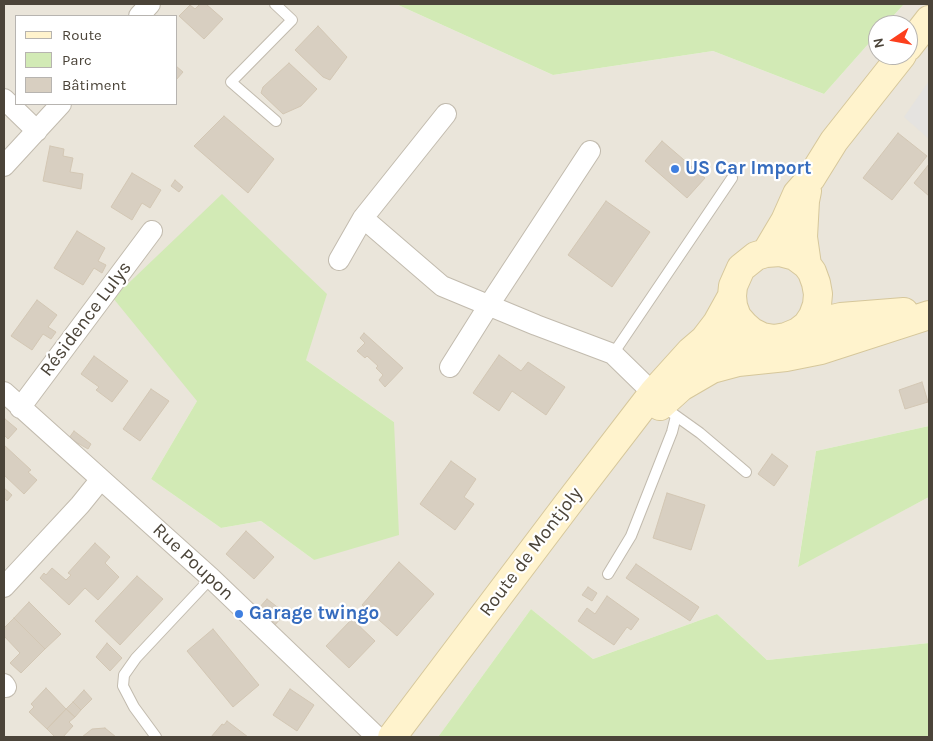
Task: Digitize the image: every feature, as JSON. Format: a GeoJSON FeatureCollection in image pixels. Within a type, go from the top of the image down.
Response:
{"type":"FeatureCollection","features":[{"type":"Feature","properties":{"kind":"main road"},"geometry":{"type":"LineString","coordinates":[[918,35],[929,20]]}},
{"type":"Feature","properties":{"kind":"main road"},"geometry":{"type":"LineString","coordinates":[[766,253],[786,221],[797,194],[811,178],[834,141],[894,65]]}},
{"type":"Feature","properties":{"kind":"main road"},"geometry":{"type":"LineString","coordinates":[[798,332],[807,325],[813,316],[818,294],[816,283],[809,269],[803,237],[805,201],[811,178]]}},
{"type":"Feature","properties":{"kind":"main road"},"geometry":{"type":"LineString","coordinates":[[780,252],[795,256],[830,290],[853,304],[867,307],[929,309],[841,317],[828,320],[786,337],[774,339],[762,337],[752,332],[737,317],[733,306],[732,286],[741,268],[748,261],[766,253],[780,252]]}},
{"type":"Feature","properties":{"kind":"main road"},"geometry":{"type":"LineString","coordinates":[[663,405],[674,370],[718,323],[732,296]]}},
{"type":"Feature","properties":{"kind":"main road"},"geometry":{"type":"LineString","coordinates":[[663,405],[681,387],[712,369],[738,362],[786,357],[822,350],[929,315]]}},
{"type":"Feature","properties":{"kind":"main road"},"geometry":{"type":"LineString","coordinates":[[674,370],[728,343],[762,337]]}},
{"type":"Feature","properties":{"kind":"main road","name":"Route de Montjoly"},"geometry":{"type":"LineString","coordinates":[[392,737],[566,504],[598,479],[663,405]]}},
{"type":"Feature","properties":{"kind":"street"},"geometry":{"type":"LineString","coordinates":[[140,15],[150,4]]}},
{"type":"Feature","properties":{"kind":"street"},"geometry":{"type":"LineString","coordinates":[[4,98],[37,131]]}},
{"type":"Feature","properties":{"kind":"street"},"geometry":{"type":"LineString","coordinates":[[4,166],[60,105]]}},
{"type":"Feature","properties":{"kind":"street"},"geometry":{"type":"LineString","coordinates":[[339,260],[363,218],[446,114]]}},
{"type":"Feature","properties":{"kind":"street"},"geometry":{"type":"LineString","coordinates":[[450,367],[590,152]]}},
{"type":"Feature","properties":{"kind":"street"},"geometry":{"type":"LineString","coordinates":[[363,218],[442,286],[536,325],[613,354],[663,405]]}},
{"type":"Feature","properties":{"kind":"street","name":"Résidence Lulys"},"geometry":{"type":"LineString","coordinates":[[20,408],[152,231]]}},
{"type":"Feature","properties":{"kind":"street","name":"Rue Poupon"},"geometry":{"type":"LineString","coordinates":[[4,392],[211,578],[377,737]]}},
{"type":"Feature","properties":{"kind":"street"},"geometry":{"type":"LineString","coordinates":[[4,587],[80,505],[101,479]]}},
{"type":"Feature","properties":{"kind":"lane"},"geometry":{"type":"LineString","coordinates":[[275,4],[292,20],[231,82],[276,120]]}},
{"type":"Feature","properties":{"kind":"lane"},"geometry":{"type":"LineString","coordinates":[[613,354],[732,178]]}},
{"type":"Feature","properties":{"kind":"lane"},"geometry":{"type":"LineString","coordinates":[[663,405],[746,472]]}},
{"type":"Feature","properties":{"kind":"lane"},"geometry":{"type":"LineString","coordinates":[[608,574],[630,536],[672,432],[663,405]]}},
{"type":"Feature","properties":{"kind":"lane"},"geometry":{"type":"LineString","coordinates":[[156,737],[134,707],[123,686],[124,675],[136,658],[211,578]]}},
{"type":"Feature","properties":{"kind":"shaded area"},"geometry":{"type":"Polygon","coordinates":[[[4,4],[396,4],[553,75],[713,51],[824,94],[868,44],[868,65],[918,65],[918,15],[894,15],[904,4],[929,4],[929,426],[816,451],[798,566],[929,497],[929,643],[767,660],[717,614],[593,659],[531,609],[438,737],[4,737],[4,4]],[[306,360],[197,401],[151,479],[221,528],[261,521],[314,560],[394,422],[306,360]]]}},
{"type":"Feature","properties":{"kind":"shaded area"},"geometry":{"type":"Polygon","coordinates":[[[929,81],[929,139],[904,117],[929,81]]]}},
{"type":"Feature","properties":{"kind":"green space"},"geometry":{"type":"Polygon","coordinates":[[[396,4],[904,4],[894,15],[868,15],[868,44],[824,94],[713,51],[553,75],[396,4]]]}},
{"type":"Feature","properties":{"kind":"green space"},"geometry":{"type":"Polygon","coordinates":[[[222,194],[327,294],[306,360],[394,422],[399,535],[314,560],[261,521],[221,528],[151,479],[197,401],[113,298],[222,194]]]}},
{"type":"Feature","properties":{"kind":"green space"},"geometry":{"type":"Polygon","coordinates":[[[929,426],[929,497],[798,567],[816,451],[929,426]]]}},
{"type":"Feature","properties":{"kind":"green space"},"geometry":{"type":"Polygon","coordinates":[[[531,609],[593,659],[717,614],[767,660],[929,643],[929,737],[438,737],[531,609]]]}},
{"type":"Feature","properties":{"kind":"building"},"geometry":{"type":"Polygon","coordinates":[[[200,4],[206,4],[223,19],[204,39],[179,16],[190,5],[195,9],[200,4]]]}},
{"type":"Feature","properties":{"kind":"building"},"geometry":{"type":"Polygon","coordinates":[[[318,26],[347,57],[330,80],[323,77],[295,50],[318,26]]]}},
{"type":"Feature","properties":{"kind":"building"},"geometry":{"type":"Polygon","coordinates":[[[289,63],[317,89],[301,106],[283,114],[261,93],[263,87],[289,63]]]}},
{"type":"Feature","properties":{"kind":"building"},"geometry":{"type":"Polygon","coordinates":[[[178,68],[183,72],[178,78],[178,68]]]}},
{"type":"Feature","properties":{"kind":"building"},"geometry":{"type":"Polygon","coordinates":[[[224,116],[274,159],[248,193],[194,146],[224,116]]]}},
{"type":"Feature","properties":{"kind":"building"},"geometry":{"type":"Polygon","coordinates":[[[898,133],[927,156],[892,200],[863,178],[898,133]]]}},
{"type":"Feature","properties":{"kind":"building","name":"US Car Import"},"geometry":{"type":"Polygon","coordinates":[[[662,141],[705,178],[687,198],[645,161],[662,141]]]}},
{"type":"Feature","properties":{"kind":"building"},"geometry":{"type":"Polygon","coordinates":[[[50,146],[64,149],[63,156],[73,158],[70,172],[83,174],[81,189],[43,181],[50,146]]]}},
{"type":"Feature","properties":{"kind":"building"},"geometry":{"type":"Polygon","coordinates":[[[929,164],[929,196],[914,183],[929,164]]]}},
{"type":"Feature","properties":{"kind":"building"},"geometry":{"type":"Polygon","coordinates":[[[132,173],[161,190],[150,208],[142,203],[132,220],[111,207],[132,173]]]}},
{"type":"Feature","properties":{"kind":"building"},"geometry":{"type":"Polygon","coordinates":[[[175,180],[183,187],[179,192],[171,186],[175,180]]]}},
{"type":"Feature","properties":{"kind":"building"},"geometry":{"type":"Polygon","coordinates":[[[606,201],[650,232],[612,287],[568,255],[606,201]]]}},
{"type":"Feature","properties":{"kind":"building"},"geometry":{"type":"Polygon","coordinates":[[[77,231],[105,248],[98,261],[106,265],[102,273],[94,268],[83,285],[54,268],[77,231]]]}},
{"type":"Feature","properties":{"kind":"building"},"geometry":{"type":"Polygon","coordinates":[[[37,300],[57,315],[48,327],[56,332],[51,339],[43,334],[32,350],[11,336],[37,300]]]}},
{"type":"Feature","properties":{"kind":"building"},"geometry":{"type":"Polygon","coordinates":[[[364,333],[403,368],[385,387],[379,380],[383,375],[376,368],[378,366],[367,356],[365,358],[357,351],[365,343],[360,338],[364,333]]]}},
{"type":"Feature","properties":{"kind":"building"},"geometry":{"type":"Polygon","coordinates":[[[499,355],[521,371],[528,362],[565,387],[546,415],[512,391],[499,411],[473,393],[499,355]]]}},
{"type":"Feature","properties":{"kind":"building"},"geometry":{"type":"Polygon","coordinates":[[[94,356],[128,381],[112,402],[96,390],[99,387],[81,374],[94,356]]]}},
{"type":"Feature","properties":{"kind":"building"},"geometry":{"type":"Polygon","coordinates":[[[922,382],[928,402],[905,409],[899,390],[922,382]]]}},
{"type":"Feature","properties":{"kind":"building"},"geometry":{"type":"Polygon","coordinates":[[[151,389],[169,401],[140,441],[123,429],[151,389]]]}},
{"type":"Feature","properties":{"kind":"building"},"geometry":{"type":"Polygon","coordinates":[[[5,419],[17,429],[8,439],[4,435],[5,419]]]}},
{"type":"Feature","properties":{"kind":"building"},"geometry":{"type":"Polygon","coordinates":[[[74,431],[91,444],[88,449],[69,438],[74,431]]]}},
{"type":"Feature","properties":{"kind":"building"},"geometry":{"type":"Polygon","coordinates":[[[4,445],[31,470],[28,472],[37,480],[24,494],[4,475],[4,445]]]}},
{"type":"Feature","properties":{"kind":"building"},"geometry":{"type":"Polygon","coordinates":[[[772,454],[788,466],[774,486],[758,474],[772,454]]]}},
{"type":"Feature","properties":{"kind":"building"},"geometry":{"type":"Polygon","coordinates":[[[451,461],[476,479],[464,497],[474,504],[455,530],[420,504],[451,461]]]}},
{"type":"Feature","properties":{"kind":"building"},"geometry":{"type":"Polygon","coordinates":[[[4,488],[12,495],[7,501],[4,497],[4,488]]]}},
{"type":"Feature","properties":{"kind":"building"},"geometry":{"type":"Polygon","coordinates":[[[667,493],[705,505],[691,550],[653,538],[667,493]]]}},
{"type":"Feature","properties":{"kind":"building"},"geometry":{"type":"Polygon","coordinates":[[[246,531],[274,557],[254,579],[226,554],[246,531]]]}},
{"type":"Feature","properties":{"kind":"building"},"geometry":{"type":"Polygon","coordinates":[[[95,543],[110,557],[105,563],[119,577],[98,600],[85,588],[69,605],[40,578],[44,573],[46,575],[52,568],[66,580],[71,575],[68,573],[95,543]]]}},
{"type":"Feature","properties":{"kind":"building"},"geometry":{"type":"Polygon","coordinates":[[[399,562],[434,594],[397,636],[362,605],[399,562]]]}},
{"type":"Feature","properties":{"kind":"building"},"geometry":{"type":"Polygon","coordinates":[[[636,564],[699,607],[690,621],[626,578],[636,564]]]}},
{"type":"Feature","properties":{"kind":"building"},"geometry":{"type":"Polygon","coordinates":[[[137,576],[163,599],[120,645],[95,621],[137,576]]]}},
{"type":"Feature","properties":{"kind":"building"},"geometry":{"type":"Polygon","coordinates":[[[588,587],[597,593],[592,601],[582,595],[588,587]]]}},
{"type":"Feature","properties":{"kind":"building"},"geometry":{"type":"Polygon","coordinates":[[[607,596],[639,619],[631,630],[627,627],[614,645],[578,621],[587,608],[595,614],[607,596]]]}},
{"type":"Feature","properties":{"kind":"building"},"geometry":{"type":"Polygon","coordinates":[[[267,599],[285,613],[275,625],[258,609],[267,599]]]}},
{"type":"Feature","properties":{"kind":"building"},"geometry":{"type":"Polygon","coordinates":[[[29,602],[61,634],[45,649],[14,618],[29,602]]]}},
{"type":"Feature","properties":{"kind":"building"},"geometry":{"type":"Polygon","coordinates":[[[14,618],[45,649],[21,673],[10,663],[20,653],[4,636],[4,628],[14,618]]]}},
{"type":"Feature","properties":{"kind":"building"},"geometry":{"type":"Polygon","coordinates":[[[352,619],[375,641],[349,668],[326,646],[352,619]]]}},
{"type":"Feature","properties":{"kind":"building"},"geometry":{"type":"Polygon","coordinates":[[[213,629],[259,685],[233,707],[187,651],[213,629]]]}},
{"type":"Feature","properties":{"kind":"building"},"geometry":{"type":"Polygon","coordinates":[[[107,643],[122,658],[110,671],[96,657],[107,643]]]}},
{"type":"Feature","properties":{"kind":"building"},"geometry":{"type":"Polygon","coordinates":[[[46,688],[66,709],[47,729],[29,712],[34,707],[31,704],[46,688]]]}},
{"type":"Feature","properties":{"kind":"building"},"geometry":{"type":"Polygon","coordinates":[[[290,689],[314,705],[297,731],[273,715],[290,689]]]}},
{"type":"Feature","properties":{"kind":"building"},"geometry":{"type":"Polygon","coordinates":[[[84,690],[92,699],[81,710],[73,702],[84,690]]]}},
{"type":"Feature","properties":{"kind":"building"},"geometry":{"type":"Polygon","coordinates":[[[73,702],[81,710],[75,717],[66,709],[73,702]]]}},
{"type":"Feature","properties":{"kind":"building"},"geometry":{"type":"Polygon","coordinates":[[[66,709],[75,717],[69,722],[73,726],[63,737],[55,737],[47,729],[66,709]]]}},
{"type":"Feature","properties":{"kind":"building"},"geometry":{"type":"Polygon","coordinates":[[[227,721],[248,737],[211,737],[227,721]]]}},
{"type":"Feature","properties":{"kind":"building"},"geometry":{"type":"Polygon","coordinates":[[[105,728],[116,737],[82,737],[92,729],[105,728]]]}},
{"type":"Feature","properties":{"kind":"place","name":"US Car Import"},"geometry":{"type":"Point","coordinates":[675,169]}},
{"type":"Feature","properties":{"kind":"place","name":"Garage twingo"},"geometry":{"type":"Point","coordinates":[239,614]}}]}
